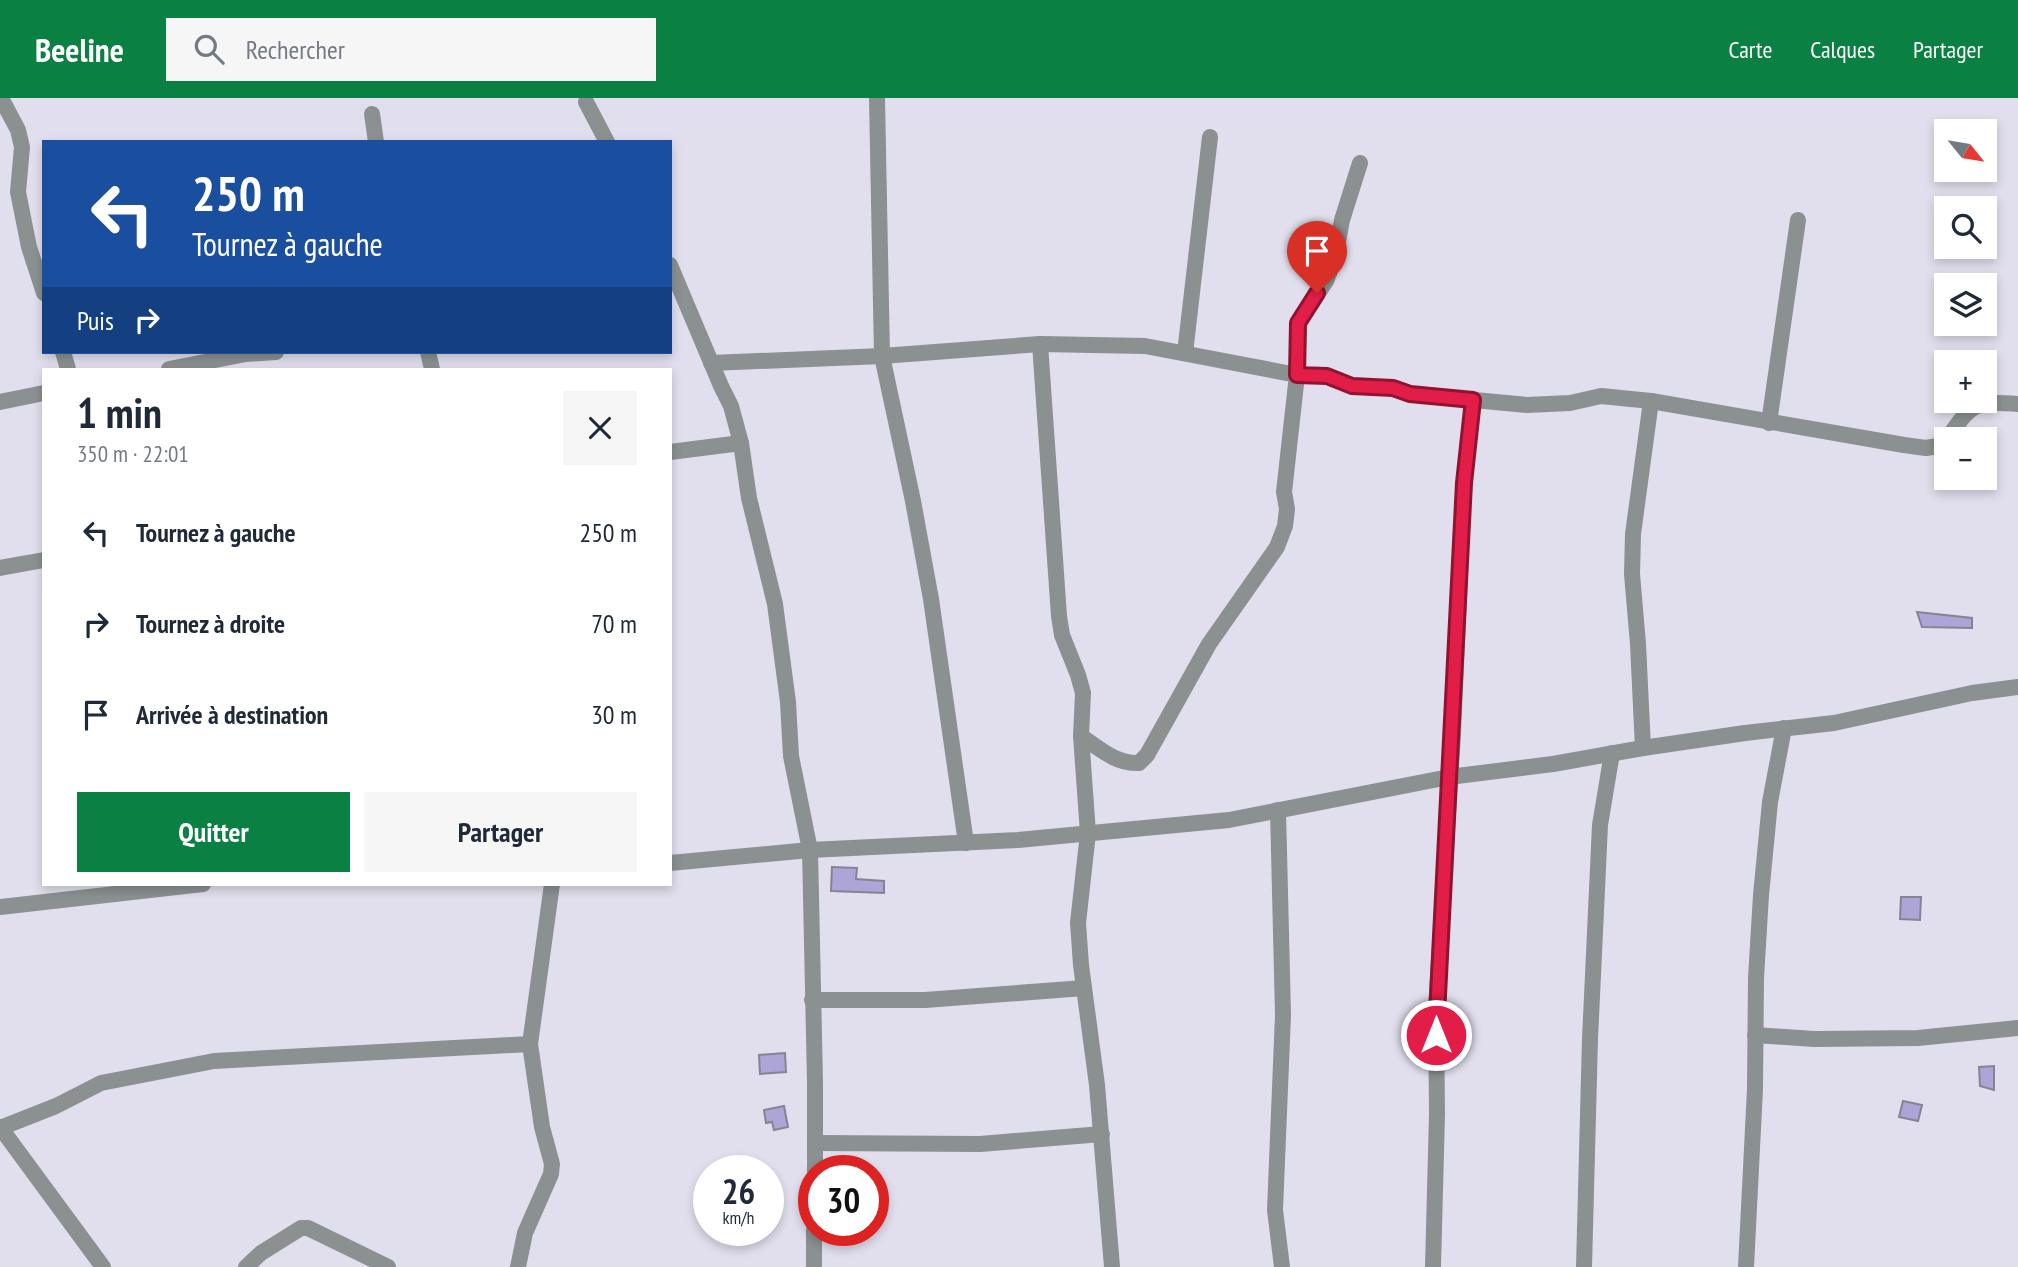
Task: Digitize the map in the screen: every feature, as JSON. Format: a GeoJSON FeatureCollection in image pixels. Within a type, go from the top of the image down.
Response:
{"type":"FeatureCollection","features":[{"type":"Feature","properties":{"kind":"street"},"geometry":{"type":"LineString","coordinates":[[1,98],[18,130],[22,147],[18,192],[29,247],[42,287]]}},
{"type":"Feature","properties":{"kind":"street"},"geometry":{"type":"LineString","coordinates":[[877,98],[882,356],[931,599],[966,843]]}},
{"type":"Feature","properties":{"kind":"street"},"geometry":{"type":"LineString","coordinates":[[586,102],[606,140]]}},
{"type":"Feature","properties":{"kind":"street"},"geometry":{"type":"LineString","coordinates":[[372,114],[376,140]]}},
{"type":"Feature","properties":{"kind":"street"},"geometry":{"type":"LineString","coordinates":[[1185,353],[1210,137]]}},
{"type":"Feature","properties":{"kind":"street"},"geometry":{"type":"LineString","coordinates":[[1082,736],[1114,758],[1128,763],[1139,763],[1147,755],[1209,644],[1277,547],[1287,509],[1284,492],[1297,375],[1298,323],[1326,281],[1335,258],[1342,220],[1360,163]]}},
{"type":"Feature","properties":{"kind":"street"},"geometry":{"type":"LineString","coordinates":[[1769,423],[1798,220]]}},
{"type":"Feature","properties":{"kind":"street"},"geometry":{"type":"LineString","coordinates":[[672,270],[732,406],[741,443],[749,498],[775,604],[788,702],[791,756],[810,850],[816,1082],[815,1155]]}},
{"type":"Feature","properties":{"kind":"street"},"geometry":{"type":"LineString","coordinates":[[1040,344],[1059,615],[1062,635],[1079,675],[1083,693],[1082,736],[1088,833],[1078,923],[1102,1134],[1112,1267]]}},
{"type":"Feature","properties":{"kind":"street"},"geometry":{"type":"LineString","coordinates":[[711,363],[882,356],[1040,344],[1145,346],[1297,375],[1327,376],[1352,386],[1393,388],[1410,394],[1527,405],[1570,403],[1601,396],[1651,401],[1769,423],[1926,448],[1934,447]]}},
{"type":"Feature","properties":{"kind":"street"},"geometry":{"type":"LineString","coordinates":[[180,368],[247,362],[270,354]]}},
{"type":"Feature","properties":{"kind":"street"},"geometry":{"type":"LineString","coordinates":[[0,402],[42,393]]}},
{"type":"Feature","properties":{"kind":"street"},"geometry":{"type":"LineString","coordinates":[[1433,1267],[1437,1114],[1436,1009],[1453,734],[1464,483],[1473,400]]}},
{"type":"Feature","properties":{"kind":"street"},"geometry":{"type":"LineString","coordinates":[[1643,748],[1632,574],[1633,534],[1651,401]]}},
{"type":"Feature","properties":{"kind":"street"},"geometry":{"type":"LineString","coordinates":[[1956,427],[1970,408],[1986,402],[2018,404]]}},
{"type":"Feature","properties":{"kind":"street"},"geometry":{"type":"LineString","coordinates":[[672,452],[741,443]]}},
{"type":"Feature","properties":{"kind":"street"},"geometry":{"type":"LineString","coordinates":[[0,568],[42,559]]}},
{"type":"Feature","properties":{"kind":"street"},"geometry":{"type":"LineString","coordinates":[[672,863],[810,850],[966,843],[1229,820],[1449,777],[1834,723],[1972,693],[2018,687]]}},
{"type":"Feature","properties":{"kind":"street"},"geometry":{"type":"LineString","coordinates":[[1746,1267],[1761,894],[1770,802],[1784,728]]}},
{"type":"Feature","properties":{"kind":"street"},"geometry":{"type":"LineString","coordinates":[[1584,1267],[1590,1039],[1600,825],[1612,753]]}},
{"type":"Feature","properties":{"kind":"street"},"geometry":{"type":"LineString","coordinates":[[1279,810],[1283,1015],[1275,1210],[1282,1267]]}},
{"type":"Feature","properties":{"kind":"street"},"geometry":{"type":"LineString","coordinates":[[0,907],[185,886]]}},
{"type":"Feature","properties":{"kind":"street"},"geometry":{"type":"LineString","coordinates":[[518,1267],[525,1233],[551,1174],[552,1164],[542,1127],[530,1044],[552,886]]}},
{"type":"Feature","properties":{"kind":"street"},"geometry":{"type":"LineString","coordinates":[[812,1000],[925,1000],[1084,988]]}},
{"type":"Feature","properties":{"kind":"street"},"geometry":{"type":"LineString","coordinates":[[1755,1035],[1814,1039],[1918,1038],[2018,1028]]}},
{"type":"Feature","properties":{"kind":"street"},"geometry":{"type":"LineString","coordinates":[[103,1267],[0,1127],[56,1106],[101,1083],[214,1060],[530,1044]]}},
{"type":"Feature","properties":{"kind":"street"},"geometry":{"type":"LineString","coordinates":[[815,1143],[980,1144],[1102,1134]]}},
{"type":"Feature","properties":{"kind":"street"},"geometry":{"type":"LineString","coordinates":[[246,1267],[261,1253],[301,1228],[308,1228],[388,1267]]}},
{"type":"Feature","properties":{"kind":"street"},"geometry":{"type":"LineString","coordinates":[[814,1246],[814,1267]]}},
{"type":"Feature","properties":{"kind":"building"},"geometry":{"type":"Polygon","coordinates":[[[1917,612],[1972,618],[1972,628],[1922,627],[1917,612]]]}},
{"type":"Feature","properties":{"kind":"building"},"geometry":{"type":"Polygon","coordinates":[[[832,867],[857,868],[856,879],[884,881],[884,893],[831,891],[832,867]]]}},
{"type":"Feature","properties":{"kind":"building"},"geometry":{"type":"Polygon","coordinates":[[[1901,897],[1921,897],[1920,920],[1900,919],[1901,897]]]}},
{"type":"Feature","properties":{"kind":"building"},"geometry":{"type":"Polygon","coordinates":[[[785,1053],[786,1072],[760,1074],[759,1055],[785,1053]]]}},
{"type":"Feature","properties":{"kind":"building"},"geometry":{"type":"Polygon","coordinates":[[[1994,1066],[1994,1090],[1980,1086],[1979,1067],[1994,1066]]]}},
{"type":"Feature","properties":{"kind":"building"},"geometry":{"type":"Polygon","coordinates":[[[1903,1101],[1922,1105],[1918,1121],[1899,1117],[1903,1101]]]}},
{"type":"Feature","properties":{"kind":"building"},"geometry":{"type":"Polygon","coordinates":[[[784,1106],[788,1127],[774,1130],[772,1122],[766,1123],[764,1110],[784,1106]]]}},
{"type":"Feature","properties":{"kind":"route"},"geometry":{"type":"LineString","coordinates":[[1317,293],[1298,323],[1297,375],[1327,376],[1352,386],[1393,388],[1410,394],[1473,400],[1464,483],[1436,1035]]}}]}
